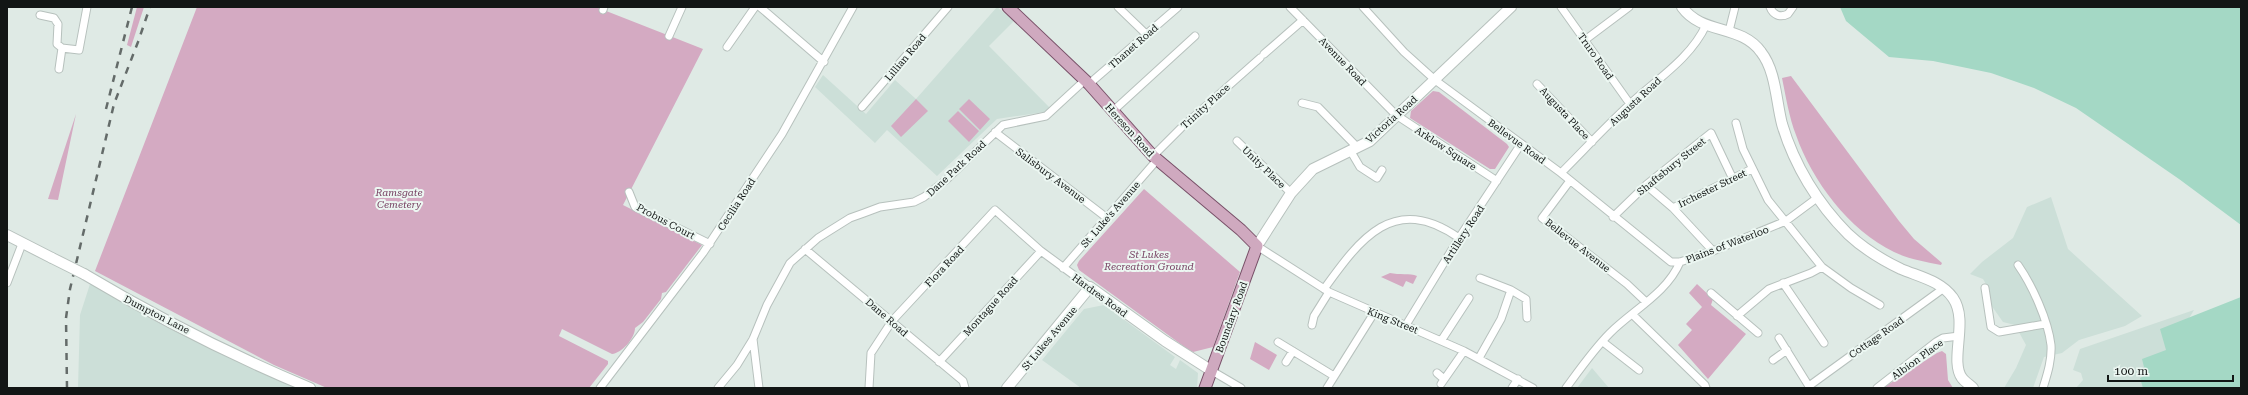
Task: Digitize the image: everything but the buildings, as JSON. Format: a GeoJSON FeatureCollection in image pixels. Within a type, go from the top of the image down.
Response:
{"type":"FeatureCollection","features":[{"type":"Feature","properties":{"kind":"main road","name":"Hereson Road"},"geometry":{"type":"LineString","coordinates":[[1008,7],[1087,82],[1155,158],[1241,230],[1257,246]]}},
{"type":"Feature","properties":{"kind":"main road","name":"Victoria Road"},"geometry":{"type":"LineString","coordinates":[[1257,246],[1291,193],[1313,169],[1370,141],[1511,7]]}},
{"type":"Feature","properties":{"kind":"main road"},"geometry":{"type":"LineString","coordinates":[[1682,7],[1688,15],[1699,23],[1729,31],[1743,37],[1762,52],[1772,77],[1788,141],[1795,160],[1817,198],[1844,230],[1863,247],[1878,257],[1944,288],[1958,309],[1960,372],[1973,388]]}},
{"type":"Feature","properties":{"kind":"main road","name":"Dumpton Lane"},"geometry":{"type":"LineString","coordinates":[[7,235],[22,244],[84,274],[115,293],[242,357],[310,388]]}},
{"type":"Feature","properties":{"kind":"main road","name":"Boundary Road"},"geometry":{"type":"LineString","coordinates":[[1205,388],[1257,246]]}},
{"type":"Feature","properties":{"kind":"main road","name":"Hardres Road"},"geometry":{"type":"LineString","coordinates":[[1090,287],[1165,341],[1212,371]]}},
{"type":"Feature","properties":{"kind":"main road","name":"St Lukes Avenue"},"geometry":{"type":"LineString","coordinates":[[1007,388],[1090,287]]}},
{"type":"Feature","properties":{"kind":"street"},"geometry":{"type":"LineString","coordinates":[[40,15],[54,18],[58,24],[57,44],[62,48],[79,50],[87,7]]}},
{"type":"Feature","properties":{"kind":"street"},"geometry":{"type":"LineString","coordinates":[[669,36],[682,7]]}},
{"type":"Feature","properties":{"kind":"street"},"geometry":{"type":"LineString","coordinates":[[727,47],[755,7]]}},
{"type":"Feature","properties":{"kind":"street"},"geometry":{"type":"LineString","coordinates":[[760,7],[824,62]]}},
{"type":"Feature","properties":{"kind":"street","name":"Cecilia Road"},"geometry":{"type":"LineString","coordinates":[[600,388],[710,244],[782,134],[824,62],[853,7]]}},
{"type":"Feature","properties":{"kind":"street","name":"Lillian Road"},"geometry":{"type":"LineString","coordinates":[[862,107],[948,7]]}},
{"type":"Feature","properties":{"kind":"street","name":"Thanet Road"},"geometry":{"type":"LineString","coordinates":[[1087,82],[1147,35],[1178,7]]}},
{"type":"Feature","properties":{"kind":"street","name":"Avenue Road"},"geometry":{"type":"LineString","coordinates":[[1290,7],[1396,115]]}},
{"type":"Feature","properties":{"kind":"street","name":"Truro Road"},"geometry":{"type":"LineString","coordinates":[[1561,7],[1630,104]]}},
{"type":"Feature","properties":{"kind":"street"},"geometry":{"type":"LineString","coordinates":[[1585,40],[1629,7]]}},
{"type":"Feature","properties":{"kind":"street"},"geometry":{"type":"LineString","coordinates":[[1729,31],[1734,7]]}},
{"type":"Feature","properties":{"kind":"street"},"geometry":{"type":"LineString","coordinates":[[1770,7],[1774,13],[1781,16],[1788,14],[1793,7]]}},
{"type":"Feature","properties":{"kind":"street","name":"Bellevue Road"},"geometry":{"type":"LineString","coordinates":[[1366,8],[1404,52],[1435,80],[1561,174],[1569,182],[1598,203],[1613,217],[1671,262],[1680,262]]}},
{"type":"Feature","properties":{"kind":"street"},"geometry":{"type":"LineString","coordinates":[[1116,9],[1147,35]]}},
{"type":"Feature","properties":{"kind":"street","name":"Trinity Place"},"geometry":{"type":"LineString","coordinates":[[1155,158],[1181,128],[1303,20]]}},
{"type":"Feature","properties":{"kind":"street","name":"Augusta Road"},"geometry":{"type":"LineString","coordinates":[[1561,174],[1630,104],[1685,56],[1703,33],[1706,25]]}},
{"type":"Feature","properties":{"kind":"street"},"geometry":{"type":"LineString","coordinates":[[1113,111],[1195,36]]}},
{"type":"Feature","properties":{"kind":"street"},"geometry":{"type":"LineString","coordinates":[[58,69],[62,48]]}},
{"type":"Feature","properties":{"kind":"street","name":"Dane Park Road"},"geometry":{"type":"LineString","coordinates":[[718,388],[737,365],[753,339],[780,279],[790,263],[818,238],[850,218],[880,207],[914,202],[924,197],[946,180],[1003,125],[1010,122],[1046,116],[1087,82]]}},
{"type":"Feature","properties":{"kind":"street","name":"Augusta Place"},"geometry":{"type":"LineString","coordinates":[[1537,84],[1592,142]]}},
{"type":"Feature","properties":{"kind":"street"},"geometry":{"type":"LineString","coordinates":[[1302,103],[1318,107],[1354,149],[1360,167],[1377,178],[1382,170]]}},
{"type":"Feature","properties":{"kind":"street","name":"Arklow Square"},"geometry":{"type":"LineString","coordinates":[[1396,115],[1497,181]]}},
{"type":"Feature","properties":{"kind":"street"},"geometry":{"type":"LineString","coordinates":[[1736,123],[1743,149],[1768,200],[1822,267],[1851,288],[1880,305]]}},
{"type":"Feature","properties":{"kind":"street","name":"Salisbury Avenue"},"geometry":{"type":"LineString","coordinates":[[995,132],[1107,218]]}},
{"type":"Feature","properties":{"kind":"street","name":"Shaftsbury Street"},"geometry":{"type":"LineString","coordinates":[[1613,217],[1646,185],[1711,133],[1732,177]]}},
{"type":"Feature","properties":{"kind":"street","name":"Unity Place"},"geometry":{"type":"LineString","coordinates":[[1237,141],[1291,193]]}},
{"type":"Feature","properties":{"kind":"street","name":"Artillery Road"},"geometry":{"type":"LineString","coordinates":[[1406,325],[1459,238],[1522,144]]}},
{"type":"Feature","properties":{"kind":"street","name":"St. Luke's Avenue"},"geometry":{"type":"LineString","coordinates":[[1063,268],[1107,218],[1155,158]]}},
{"type":"Feature","properties":{"kind":"street","name":"Irchester Street"},"geometry":{"type":"LineString","coordinates":[[1673,208],[1732,177],[1752,169]]}},
{"type":"Feature","properties":{"kind":"street","name":"Bellevue Avenue"},"geometry":{"type":"LineString","coordinates":[[1569,182],[1542,218],[1627,284],[1646,302]]}},
{"type":"Feature","properties":{"kind":"street"},"geometry":{"type":"LineString","coordinates":[[1646,185],[1673,208],[1713,251]]}},
{"type":"Feature","properties":{"kind":"street","name":"Probus Court"},"geometry":{"type":"LineString","coordinates":[[629,192],[635,207],[710,244]]}},
{"type":"Feature","properties":{"kind":"street","name":"Plains of Waterloo"},"geometry":{"type":"LineString","coordinates":[[1566,388],[1610,333],[1633,315],[1676,272],[1680,262],[1713,251],[1786,221],[1817,198]]}},
{"type":"Feature","properties":{"kind":"street","name":"Hardres Road"},"geometry":{"type":"LineString","coordinates":[[995,210],[1041,251],[1090,287]]}},
{"type":"Feature","properties":{"kind":"street","name":"Flora Road"},"geometry":{"type":"LineString","coordinates":[[869,388],[871,353],[892,321],[995,210]]}},
{"type":"Feature","properties":{"kind":"street"},"geometry":{"type":"LineString","coordinates":[[1312,325],[1314,316],[1326,291],[1356,248],[1374,231],[1383,226],[1410,219],[1424,220],[1444,228],[1459,238]]}},
{"type":"Feature","properties":{"kind":"street"},"geometry":{"type":"LineString","coordinates":[[7,283],[22,244]]}},
{"type":"Feature","properties":{"kind":"street","name":"King Street"},"geometry":{"type":"LineString","coordinates":[[1257,246],[1326,291],[1479,358],[1533,388]]}},
{"type":"Feature","properties":{"kind":"street","name":"Dane Road"},"geometry":{"type":"LineString","coordinates":[[805,249],[963,381],[965,388]]}},
{"type":"Feature","properties":{"kind":"street","name":"Montague Road"},"geometry":{"type":"LineString","coordinates":[[939,362],[1041,251]]}},
{"type":"Feature","properties":{"kind":"street"},"geometry":{"type":"LineString","coordinates":[[2018,265],[2030,282],[2051,345],[2049,366],[2043,388]]}},
{"type":"Feature","properties":{"kind":"street"},"geometry":{"type":"LineString","coordinates":[[1737,316],[1764,292],[1822,267]]}},
{"type":"Feature","properties":{"kind":"street"},"geometry":{"type":"LineString","coordinates":[[1480,278],[1511,290],[1526,299],[1527,318]]}},
{"type":"Feature","properties":{"kind":"street"},"geometry":{"type":"LineString","coordinates":[[1783,283],[1824,343]]}},
{"type":"Feature","properties":{"kind":"street","name":"Cottage Road"},"geometry":{"type":"LineString","coordinates":[[1810,387],[1944,288]]}},
{"type":"Feature","properties":{"kind":"street"},"geometry":{"type":"LineString","coordinates":[[1985,288],[1991,328],[1999,332],[2045,324]]}},
{"type":"Feature","properties":{"kind":"street"},"geometry":{"type":"LineString","coordinates":[[1479,358],[1501,319],[1511,290]]}},
{"type":"Feature","properties":{"kind":"street"},"geometry":{"type":"LineString","coordinates":[[1711,293],[1758,333]]}},
{"type":"Feature","properties":{"kind":"street"},"geometry":{"type":"LineString","coordinates":[[1441,341],[1469,298]]}},
{"type":"Feature","properties":{"kind":"street"},"geometry":{"type":"LineString","coordinates":[[1327,388],[1374,313]]}},
{"type":"Feature","properties":{"kind":"street"},"geometry":{"type":"LineString","coordinates":[[1633,315],[1706,386]]}},
{"type":"Feature","properties":{"kind":"street","name":"Albion Place"},"geometry":{"type":"LineString","coordinates":[[1877,388],[1936,342],[1943,338],[1959,336]]}},
{"type":"Feature","properties":{"kind":"street"},"geometry":{"type":"LineString","coordinates":[[1779,338],[1810,387]]}},
{"type":"Feature","properties":{"kind":"street"},"geometry":{"type":"LineString","coordinates":[[753,339],[759,388]]}},
{"type":"Feature","properties":{"kind":"street"},"geometry":{"type":"LineString","coordinates":[[1278,342],[1334,376]]}},
{"type":"Feature","properties":{"kind":"street"},"geometry":{"type":"LineString","coordinates":[[1603,342],[1639,370]]}},
{"type":"Feature","properties":{"kind":"street"},"geometry":{"type":"LineString","coordinates":[[1773,360],[1787,350]]}},
{"type":"Feature","properties":{"kind":"street"},"geometry":{"type":"LineString","coordinates":[[1286,362],[1293,351]]}},
{"type":"Feature","properties":{"kind":"street"},"geometry":{"type":"LineString","coordinates":[[1437,373],[1443,382],[1464,351]]}},
{"type":"Feature","properties":{"kind":"street"},"geometry":{"type":"LineString","coordinates":[[1212,371],[1241,388]]}},
{"type":"Feature","properties":{"kind":"street"},"geometry":{"type":"LineString","coordinates":[[1512,388],[1518,379]]}},
{"type":"Feature","properties":{"kind":"shaded area"},"geometry":{"type":"Polygon","coordinates":[[[997,7],[1014,21],[989,46],[1050,108],[1044,112],[997,119],[937,176],[887,130],[875,143],[815,87],[823,75],[866,114],[895,80],[916,99],[997,7]]]}},
{"type":"Feature","properties":{"kind":"shaded area"},"geometry":{"type":"Polygon","coordinates":[[[1840,7],[2241,7],[2241,225],[2179,179],[2076,108],[2034,88],[1991,73],[1933,61],[1889,57],[1846,21],[1840,7]]]}},
{"type":"Feature","properties":{"kind":"shaded area"},"geometry":{"type":"Polygon","coordinates":[[[2051,197],[2068,249],[2142,316],[2125,326],[2079,340],[2062,353],[2044,357],[2033,388],[2004,388],[2016,368],[2026,345],[2015,325],[2003,322],[1991,305],[1987,286],[1983,279],[1970,274],[1982,262],[2013,238],[2027,207],[2051,197]]]}},
{"type":"Feature","properties":{"kind":"shaded area"},"geometry":{"type":"Polygon","coordinates":[[[90,284],[232,357],[298,388],[78,388],[80,315],[90,284]]]}},
{"type":"Feature","properties":{"kind":"shaded area"},"geometry":{"type":"Polygon","coordinates":[[[2241,297],[2241,388],[2143,388],[2140,378],[2146,375],[2142,359],[2166,350],[2160,329],[2241,297]]]}},
{"type":"Feature","properties":{"kind":"shaded area"},"geometry":{"type":"Polygon","coordinates":[[[1104,305],[1175,357],[1170,365],[1176,369],[1180,360],[1198,373],[1197,388],[1081,388],[1042,360],[1084,309],[1104,305]]]}},
{"type":"Feature","properties":{"kind":"shaded area"},"geometry":{"type":"Polygon","coordinates":[[[2194,310],[2150,384],[2140,388],[2076,388],[2083,380],[2081,373],[2073,370],[2080,349],[2194,310]]]}},
{"type":"Feature","properties":{"kind":"shaded area"},"geometry":{"type":"Polygon","coordinates":[[[1592,368],[1609,388],[1577,388],[1592,368]]]}},
{"type":"Feature","properties":{"kind":"green space"},"geometry":{"type":"Polygon","coordinates":[[[137,7],[144,7],[131,47],[127,45],[137,7]]]}},
{"type":"Feature","properties":{"kind":"green space","name":"Ramsgate Cemetery"},"geometry":{"type":"Polygon","coordinates":[[[197,7],[596,7],[703,49],[623,205],[702,245],[666,292],[662,293],[661,299],[643,322],[635,328],[633,336],[620,351],[612,354],[562,329],[559,336],[608,361],[608,364],[589,388],[327,388],[274,365],[95,271],[197,7]]]}},
{"type":"Feature","properties":{"kind":"green space"},"geometry":{"type":"Polygon","coordinates":[[[1791,76],[1899,221],[1914,239],[1942,263],[1941,265],[1905,257],[1878,243],[1862,231],[1834,202],[1812,170],[1794,128],[1782,78],[1791,76]]]}},
{"type":"Feature","properties":{"kind":"green space"},"geometry":{"type":"Polygon","coordinates":[[[1433,91],[1439,92],[1507,144],[1509,147],[1495,169],[1490,169],[1410,118],[1411,111],[1433,91]]]}},
{"type":"Feature","properties":{"kind":"green space"},"geometry":{"type":"Polygon","coordinates":[[[916,99],[928,111],[901,137],[891,126],[916,99]]]}},
{"type":"Feature","properties":{"kind":"green space"},"geometry":{"type":"Polygon","coordinates":[[[969,99],[990,119],[980,130],[959,109],[969,99]]]}},
{"type":"Feature","properties":{"kind":"green space"},"geometry":{"type":"Polygon","coordinates":[[[958,111],[979,131],[969,142],[948,121],[958,111]]]}},
{"type":"Feature","properties":{"kind":"green space"},"geometry":{"type":"Polygon","coordinates":[[[76,114],[58,200],[48,199],[76,114]]]}},
{"type":"Feature","properties":{"kind":"green space","name":"St Lukes Recreation Ground"},"geometry":{"type":"Polygon","coordinates":[[[1144,189],[1240,272],[1213,347],[1193,352],[1186,348],[1079,270],[1077,265],[1079,261],[1144,189]]]}},
{"type":"Feature","properties":{"kind":"green space"},"geometry":{"type":"Polygon","coordinates":[[[1390,273],[1417,276],[1413,284],[1406,281],[1403,287],[1381,277],[1390,273]]]}},
{"type":"Feature","properties":{"kind":"green space"},"geometry":{"type":"Polygon","coordinates":[[[1697,284],[1713,299],[1711,305],[1746,334],[1708,379],[1678,345],[1692,330],[1686,324],[1702,307],[1689,293],[1697,284]]]}},
{"type":"Feature","properties":{"kind":"green space"},"geometry":{"type":"Polygon","coordinates":[[[1255,342],[1277,355],[1269,370],[1250,359],[1255,342]]]}},
{"type":"Feature","properties":{"kind":"green space"},"geometry":{"type":"Polygon","coordinates":[[[1942,351],[1946,354],[1948,380],[1953,388],[1883,388],[1937,353],[1942,351]]]}},
{"type":"Feature","properties":{"kind":"railway"},"geometry":{"type":"LineString","coordinates":[[106,109],[132,7]]}},
{"type":"Feature","properties":{"kind":"railway"},"geometry":{"type":"LineString","coordinates":[[67,388],[66,318],[70,289],[114,104],[150,7]]}}]}
